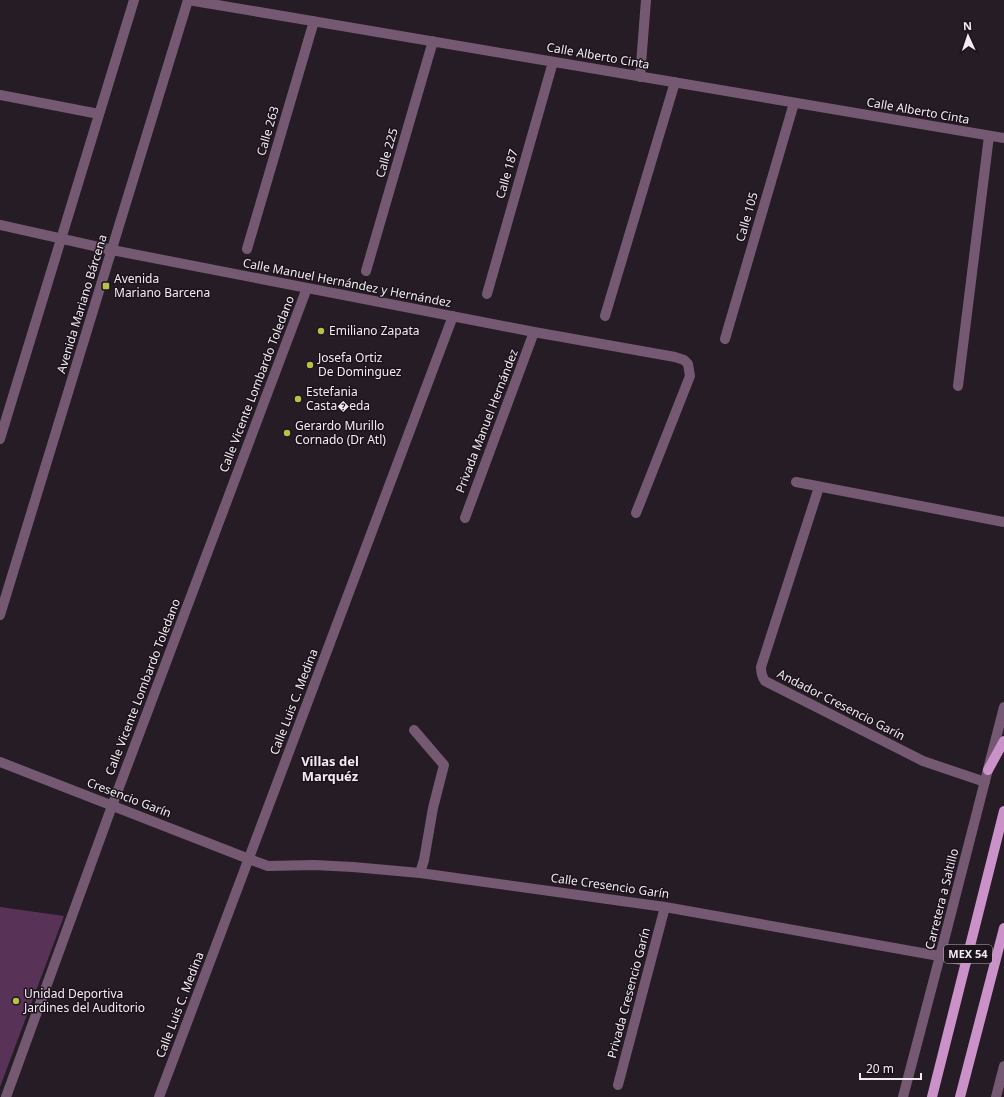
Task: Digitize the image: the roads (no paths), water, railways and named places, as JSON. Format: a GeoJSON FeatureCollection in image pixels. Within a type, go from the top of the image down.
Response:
{"type":"FeatureCollection","features":[{"type":"Feature","properties":{"kind":"main road"},"geometry":{"type":"LineString","coordinates":[[988,770],[1004,741]]}},
{"type":"Feature","properties":{"kind":"main road","name":"MEX 54"},"geometry":{"type":"LineString","coordinates":[[932,1097],[1004,811]]}},
{"type":"Feature","properties":{"kind":"main road","name":"MEX 54"},"geometry":{"type":"LineString","coordinates":[[960,1097],[1004,928]]}},
{"type":"Feature","properties":{"kind":"street"},"geometry":{"type":"LineString","coordinates":[[0,439],[134,0]]}},
{"type":"Feature","properties":{"kind":"street","name":"Calle Alberto Cinta"},"geometry":{"type":"LineString","coordinates":[[188,0],[1004,138]]}},
{"type":"Feature","properties":{"kind":"street","name":"Avenida Mariano Bárcena"},"geometry":{"type":"LineString","coordinates":[[0,615],[188,0]]}},
{"type":"Feature","properties":{"kind":"street"},"geometry":{"type":"LineString","coordinates":[[640,76],[646,0]]}},
{"type":"Feature","properties":{"kind":"street","name":"Calle 263"},"geometry":{"type":"LineString","coordinates":[[247,248],[314,21]]}},
{"type":"Feature","properties":{"kind":"street","name":"Calle 225"},"geometry":{"type":"LineString","coordinates":[[366,271],[433,41]]}},
{"type":"Feature","properties":{"kind":"street","name":"Calle 187"},"geometry":{"type":"LineString","coordinates":[[487,294],[553,62]]}},
{"type":"Feature","properties":{"kind":"street"},"geometry":{"type":"LineString","coordinates":[[605,316],[675,82]]}},
{"type":"Feature","properties":{"kind":"street"},"geometry":{"type":"LineString","coordinates":[[0,95],[99,114]]}},
{"type":"Feature","properties":{"kind":"street","name":"Calle 105"},"geometry":{"type":"LineString","coordinates":[[725,339],[794,103]]}},
{"type":"Feature","properties":{"kind":"street"},"geometry":{"type":"LineString","coordinates":[[958,386],[989,136]]}},
{"type":"Feature","properties":{"kind":"street","name":"Calle Manuel Hernández y Hernández"},"geometry":{"type":"LineString","coordinates":[[0,225],[112,250],[534,332],[676,357],[684,360],[688,364],[690,376],[636,514]]}},
{"type":"Feature","properties":{"kind":"street","name":"Calle Vicente Lombardo Toledano"},"geometry":{"type":"LineString","coordinates":[[6,1097],[112,806],[307,288]]}},
{"type":"Feature","properties":{"kind":"street","name":"Calle Luis C. Medina"},"geometry":{"type":"LineString","coordinates":[[159,1097],[453,316]]}},
{"type":"Feature","properties":{"kind":"street","name":"Privada Manuel Hernández"},"geometry":{"type":"LineString","coordinates":[[465,518],[534,332]]}},
{"type":"Feature","properties":{"kind":"street"},"geometry":{"type":"LineString","coordinates":[[796,482],[1004,522]]}},
{"type":"Feature","properties":{"kind":"street","name":"Andador Cresencio Garín"},"geometry":{"type":"LineString","coordinates":[[819,487],[761,667],[763,679],[923,761],[985,782]]}},
{"type":"Feature","properties":{"kind":"street","name":"Carretera a Saltillo"},"geometry":{"type":"LineString","coordinates":[[903,1097],[1004,707]]}},
{"type":"Feature","properties":{"kind":"street"},"geometry":{"type":"LineString","coordinates":[[414,730],[444,765],[433,808],[424,860],[420,873]]}},
{"type":"Feature","properties":{"kind":"street","name":"Cresencio Garín"},"geometry":{"type":"LineString","coordinates":[[0,762],[248,859]]}},
{"type":"Feature","properties":{"kind":"street","name":"Calle Cresencio Garín"},"geometry":{"type":"LineString","coordinates":[[248,859],[268,866],[314,865],[420,873],[665,907],[967,961]]}},
{"type":"Feature","properties":{"kind":"street","name":"Privada Cresencio Garín"},"geometry":{"type":"LineString","coordinates":[[618,1085],[665,907]]}},
{"type":"Feature","properties":{"kind":"street"},"geometry":{"type":"LineString","coordinates":[[996,1097],[1004,1066]]}},
{"type":"Feature","properties":{"kind":"place","name":"Avenida Mariano Barcena"},"geometry":{"type":"Point","coordinates":[106,286]}},
{"type":"Feature","properties":{"kind":"place","name":"Emiliano Zapata"},"geometry":{"type":"Point","coordinates":[321,331]}},
{"type":"Feature","properties":{"kind":"place","name":"Josefa Ortiz De Dominguez"},"geometry":{"type":"Point","coordinates":[310,365]}},
{"type":"Feature","properties":{"kind":"place","name":"Estefania Casta�eda"},"geometry":{"type":"Point","coordinates":[298,399]}},
{"type":"Feature","properties":{"kind":"place","name":"Gerardo Murillo Cornado (Dr Atl)"},"geometry":{"type":"Point","coordinates":[287,433]}},
{"type":"Feature","properties":{"kind":"place","name":"Unidad Deportiva Jardines del Auditorio"},"geometry":{"type":"Point","coordinates":[16,1001]}},
{"type":"Feature","properties":{"kind":"district","name":"Villas del Marquéz"},"geometry":{"type":"Point","coordinates":[330,768]}}]}
